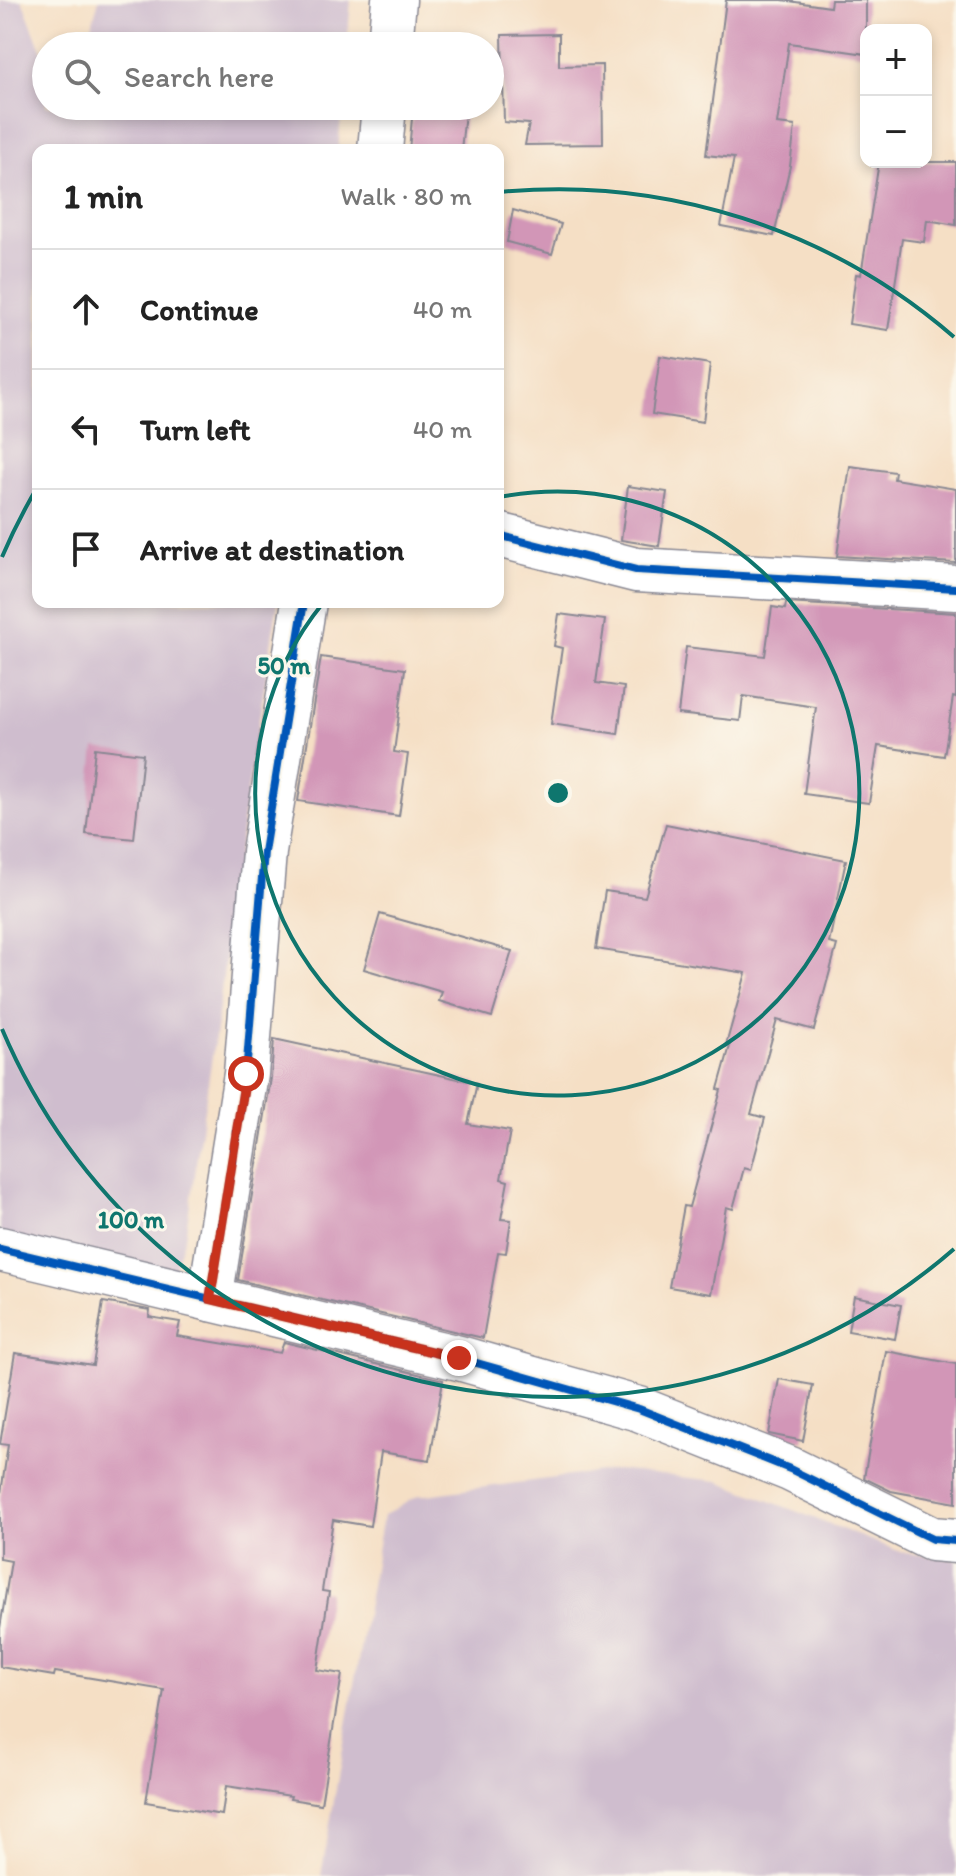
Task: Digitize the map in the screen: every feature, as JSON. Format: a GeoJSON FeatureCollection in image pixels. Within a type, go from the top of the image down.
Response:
{"type":"FeatureCollection","features":[{"type":"Feature","properties":{"kind":"street"},"geometry":{"type":"LineString","coordinates":[[391,32],[394,0]]}},
{"type":"Feature","properties":{"kind":"street"},"geometry":{"type":"LineString","coordinates":[[381,144],[383,120]]}},
{"type":"Feature","properties":{"kind":"street"},"geometry":{"type":"LineString","coordinates":[[504,537],[636,570],[956,588]]}},
{"type":"Feature","properties":{"kind":"street"},"geometry":{"type":"LineString","coordinates":[[210,1299],[246,1074],[264,852],[303,608]]}},
{"type":"Feature","properties":{"kind":"street"},"geometry":{"type":"LineString","coordinates":[[0,1249],[459,1358],[639,1409],[790,1469],[932,1539],[956,1541]]}},
{"type":"Feature","properties":{"kind":"shaded area"},"geometry":{"type":"Polygon","coordinates":[[[0,0],[22,0],[34,32],[32,120],[341,120],[339,144],[32,144],[32,608],[277,608],[243,818],[185,1237],[164,1300],[0,1249],[0,0]]]}},
{"type":"Feature","properties":{"kind":"shaded area"},"geometry":{"type":"Polygon","coordinates":[[[99,0],[351,0],[348,32],[90,32],[99,0]]]}},
{"type":"Feature","properties":{"kind":"shaded area"},"geometry":{"type":"Polygon","coordinates":[[[616,1470],[718,1481],[901,1552],[956,1560],[956,1876],[321,1876],[383,1516],[418,1496],[616,1470]]]}},
{"type":"Feature","properties":{"kind":"building"},"geometry":{"type":"Polygon","coordinates":[[[726,0],[782,0],[830,7],[831,0],[866,0],[866,24],[860,24],[860,53],[789,43],[777,124],[795,126],[790,166],[774,236],[721,226],[734,158],[706,155],[726,0]]]}},
{"type":"Feature","properties":{"kind":"building"},"geometry":{"type":"Polygon","coordinates":[[[559,34],[559,66],[602,65],[603,144],[525,145],[529,124],[504,122],[504,35],[559,34]]]}},
{"type":"Feature","properties":{"kind":"building"},"geometry":{"type":"Polygon","coordinates":[[[412,120],[464,120],[462,144],[410,144],[412,120]]]}},
{"type":"Feature","properties":{"kind":"building"},"geometry":{"type":"Polygon","coordinates":[[[932,162],[956,162],[956,225],[927,220],[924,242],[902,239],[888,330],[849,324],[856,274],[861,275],[878,168],[932,168],[932,162]]]}},
{"type":"Feature","properties":{"kind":"building"},"geometry":{"type":"Polygon","coordinates":[[[513,210],[561,224],[552,254],[507,242],[513,210]]]}},
{"type":"Feature","properties":{"kind":"building"},"geometry":{"type":"Polygon","coordinates":[[[660,356],[710,364],[703,422],[652,414],[660,356]]]}},
{"type":"Feature","properties":{"kind":"building"},"geometry":{"type":"Polygon","coordinates":[[[850,466],[895,472],[894,479],[956,489],[956,563],[837,556],[850,466]]]}},
{"type":"Feature","properties":{"kind":"building"},"geometry":{"type":"Polygon","coordinates":[[[628,486],[667,492],[659,546],[621,540],[628,486]]]}},
{"type":"Feature","properties":{"kind":"building"},"geometry":{"type":"Polygon","coordinates":[[[786,603],[956,613],[956,698],[953,697],[944,756],[878,746],[869,803],[804,794],[816,707],[743,696],[740,721],[678,714],[686,647],[765,656],[772,607],[785,609],[786,603]]]}},
{"type":"Feature","properties":{"kind":"building"},"geometry":{"type":"Polygon","coordinates":[[[559,614],[605,620],[596,683],[624,687],[618,734],[551,724],[562,648],[554,646],[559,614]]]}},
{"type":"Feature","properties":{"kind":"building"},"geometry":{"type":"Polygon","coordinates":[[[321,657],[405,669],[394,752],[408,754],[399,816],[298,801],[321,657]]]}},
{"type":"Feature","properties":{"kind":"building"},"geometry":{"type":"Polygon","coordinates":[[[95,748],[143,754],[134,839],[86,834],[95,748]]]}},
{"type":"Feature","properties":{"kind":"building"},"geometry":{"type":"Polygon","coordinates":[[[666,824],[846,860],[829,943],[837,945],[814,1030],[777,1020],[751,1114],[765,1118],[751,1170],[744,1168],[733,1209],[726,1207],[711,1294],[669,1287],[684,1206],[689,1207],[721,1090],[718,1089],[730,1046],[726,1045],[746,973],[596,949],[605,891],[645,897],[666,824]]]}},
{"type":"Feature","properties":{"kind":"building"},"geometry":{"type":"Polygon","coordinates":[[[380,914],[512,951],[492,1017],[439,1001],[442,992],[364,969],[380,914]]]}},
{"type":"Feature","properties":{"kind":"building"},"geometry":{"type":"Polygon","coordinates":[[[274,1039],[477,1083],[468,1124],[510,1131],[501,1179],[508,1181],[501,1219],[511,1220],[506,1253],[498,1252],[483,1338],[238,1280],[271,1078],[274,1039]]]}},
{"type":"Feature","properties":{"kind":"building"},"geometry":{"type":"Polygon","coordinates":[[[854,1296],[901,1305],[895,1339],[848,1331],[854,1296]]]}},
{"type":"Feature","properties":{"kind":"building"},"geometry":{"type":"Polygon","coordinates":[[[103,1302],[150,1310],[149,1317],[180,1322],[177,1336],[280,1353],[284,1342],[443,1380],[430,1460],[381,1452],[370,1526],[333,1520],[322,1591],[329,1592],[317,1670],[342,1674],[321,1804],[226,1786],[222,1815],[146,1802],[164,1690],[55,1672],[54,1676],[0,1667],[0,1628],[11,1561],[0,1559],[0,1500],[8,1445],[0,1444],[15,1353],[93,1365],[103,1302]]]}},
{"type":"Feature","properties":{"kind":"building"},"geometry":{"type":"Polygon","coordinates":[[[886,1351],[956,1364],[956,1503],[891,1491],[864,1478],[886,1351]]]}},
{"type":"Feature","properties":{"kind":"building"},"geometry":{"type":"Polygon","coordinates":[[[779,1379],[813,1385],[803,1441],[769,1434],[779,1379]]]}},
{"type":"Feature","properties":{"kind":"cycle path"},"geometry":{"type":"LineString","coordinates":[[504,537],[636,570],[956,588]]}},
{"type":"Feature","properties":{"kind":"cycle path"},"geometry":{"type":"LineString","coordinates":[[210,1299],[246,1074],[264,852],[303,608]]}},
{"type":"Feature","properties":{"kind":"cycle path"},"geometry":{"type":"LineString","coordinates":[[0,1249],[459,1358],[639,1409],[790,1469],[932,1539],[956,1541]]}},
{"type":"Feature","properties":{"kind":"route"},"geometry":{"type":"LineString","coordinates":[[246,1074],[210,1299],[459,1358]]}}]}
